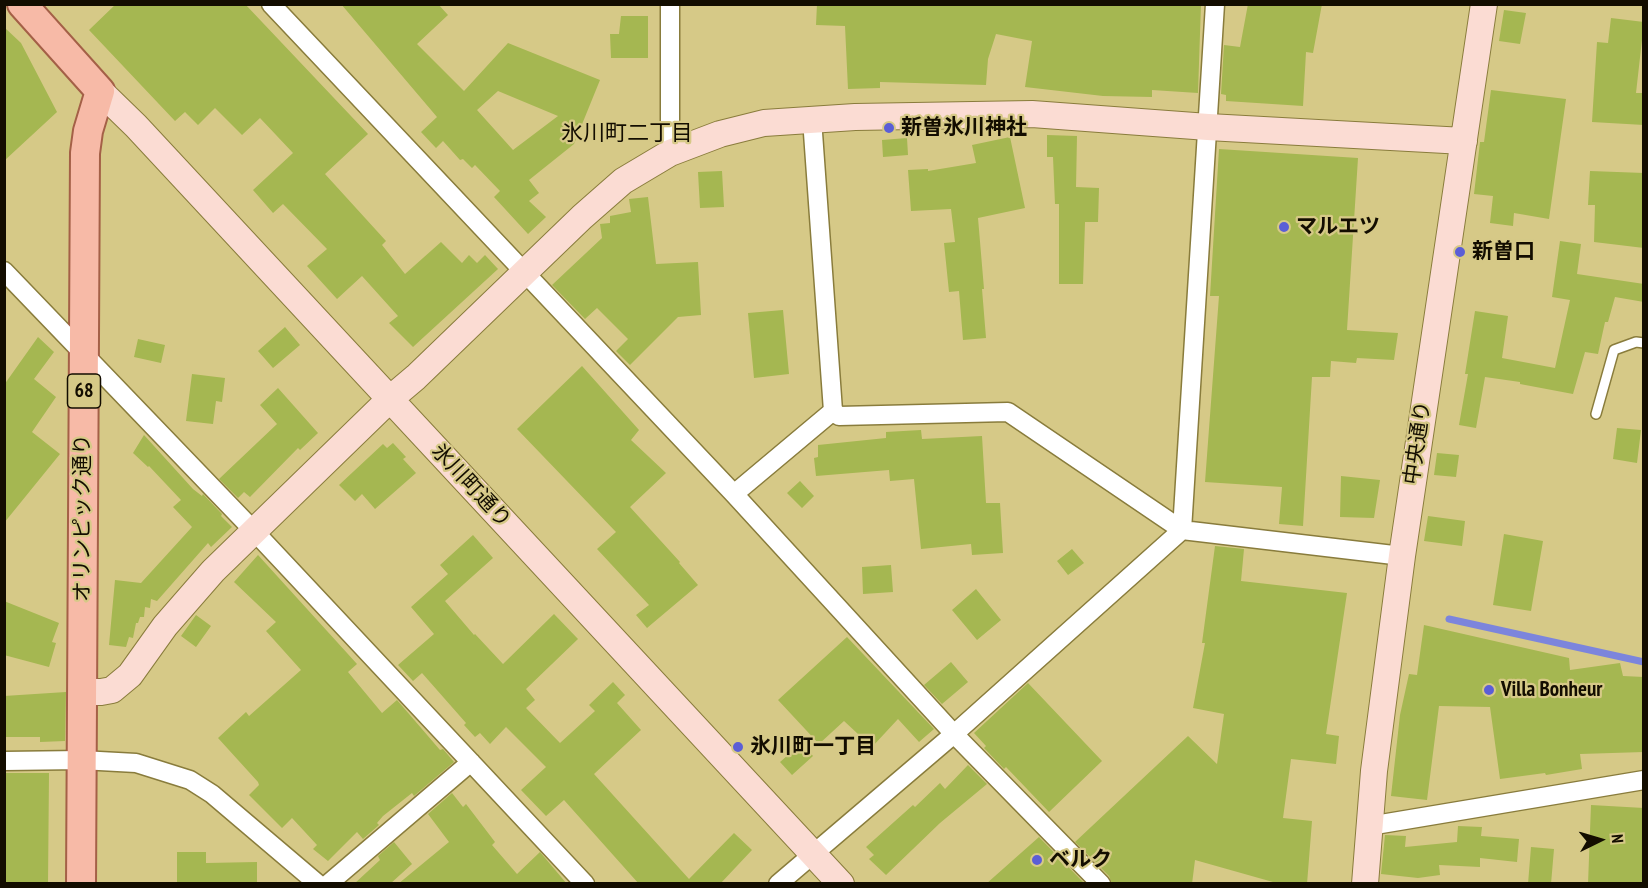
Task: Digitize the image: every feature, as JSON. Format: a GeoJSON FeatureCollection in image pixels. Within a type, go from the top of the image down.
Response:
{"type":"FeatureCollection","features":[{"type":"Feature","properties":{"kind":"main road"},"geometry":{"type":"LineString","coordinates":[[22,4],[100,91]]}},
{"type":"Feature","properties":{"kind":"main road","name":"オリンピック通り"},"geometry":{"type":"LineString","coordinates":[[81,884],[86,153],[88,131],[100,91]]}},
{"type":"Feature","properties":{"kind":"street"},"geometry":{"type":"LineString","coordinates":[[270,4],[734,494],[954,734],[1101,884]]}},
{"type":"Feature","properties":{"kind":"street"},"geometry":{"type":"LineString","coordinates":[[670,4],[670,153]]}},
{"type":"Feature","properties":{"kind":"street"},"geometry":{"type":"LineString","coordinates":[[778,884],[954,734],[1182,530],[1215,4]]}},
{"type":"Feature","properties":{"kind":"street","name":"中央通り"},"geometry":{"type":"LineString","coordinates":[[1365,884],[1375,760],[1401,556],[1484,4]]}},
{"type":"Feature","properties":{"kind":"street","name":"氷川町通り"},"geometry":{"type":"LineString","coordinates":[[100,91],[136,126],[841,884]]}},
{"type":"Feature","properties":{"kind":"street"},"geometry":{"type":"LineString","coordinates":[[82,692],[112,690],[130,675],[165,626],[213,571],[390,399],[582,217],[623,181],[670,153],[720,134],[764,123],[812,119],[1032,114],[1208,127],[1464,141]]}},
{"type":"Feature","properties":{"kind":"street"},"geometry":{"type":"LineString","coordinates":[[812,119],[833,411],[839,416],[1008,412],[1182,530],[1401,556]]}},
{"type":"Feature","properties":{"kind":"street"},"geometry":{"type":"LineString","coordinates":[[4,271],[254,531],[585,884]]}},
{"type":"Feature","properties":{"kind":"street"},"geometry":{"type":"LineString","coordinates":[[734,494],[833,411]]}},
{"type":"Feature","properties":{"kind":"street"},"geometry":{"type":"LineString","coordinates":[[4,761],[81,760],[136,763],[190,780],[212,794],[318,884]]}},
{"type":"Feature","properties":{"kind":"street"},"geometry":{"type":"LineString","coordinates":[[328,884],[471,762]]}},
{"type":"Feature","properties":{"kind":"street"},"geometry":{"type":"LineString","coordinates":[[1369,826],[1644,780]]}},
{"type":"Feature","properties":{"kind":"lane"},"geometry":{"type":"LineString","coordinates":[[1596,414],[1614,350],[1636,342],[1644,343]]}},
{"type":"Feature","properties":{"kind":"building"},"geometry":{"type":"Polygon","coordinates":[[[116,4],[245,4],[368,134],[325,174],[386,241],[382,245],[405,274],[441,242],[462,263],[469,255],[477,263],[485,255],[498,269],[413,347],[389,323],[398,316],[362,276],[337,299],[307,266],[327,249],[283,204],[273,213],[253,190],[293,153],[260,118],[242,135],[215,108],[198,125],[185,112],[175,121],[89,30],[116,4]]]}},
{"type":"Feature","properties":{"kind":"building"},"geometry":{"type":"Polygon","coordinates":[[[341,4],[438,4],[448,15],[417,44],[464,91],[508,43],[600,80],[574,144],[529,180],[539,193],[529,201],[546,217],[528,234],[494,197],[500,191],[475,165],[472,168],[463,159],[460,160],[443,141],[436,148],[421,132],[437,117],[341,4]],[[498,91],[477,110],[513,150],[558,116],[498,91]]]}},
{"type":"Feature","properties":{"kind":"building"},"geometry":{"type":"Polygon","coordinates":[[[817,4],[1201,4],[1198,93],[1152,90],[1152,97],[1103,96],[1025,87],[1032,41],[996,34],[988,59],[986,85],[880,82],[880,88],[848,89],[845,26],[816,25],[817,4]]]}},
{"type":"Feature","properties":{"kind":"building"},"geometry":{"type":"Polygon","coordinates":[[[1248,4],[1322,4],[1313,53],[1306,52],[1303,106],[1226,101],[1226,95],[1221,94],[1224,45],[1240,47],[1248,4]]]}},
{"type":"Feature","properties":{"kind":"building"},"geometry":{"type":"Polygon","coordinates":[[[1504,10],[1526,13],[1520,44],[1499,41],[1504,10]]]}},
{"type":"Feature","properties":{"kind":"building"},"geometry":{"type":"Polygon","coordinates":[[[621,16],[648,16],[648,58],[611,58],[610,34],[619,34],[621,16]]]}},
{"type":"Feature","properties":{"kind":"building"},"geometry":{"type":"Polygon","coordinates":[[[1611,18],[1644,22],[1636,93],[1644,93],[1644,125],[1592,122],[1597,42],[1608,43],[1611,18]]]}},
{"type":"Feature","properties":{"kind":"building"},"geometry":{"type":"Polygon","coordinates":[[[4,27],[21,43],[57,112],[4,161],[4,27]]]}},
{"type":"Feature","properties":{"kind":"building"},"geometry":{"type":"Polygon","coordinates":[[[1491,90],[1566,99],[1549,219],[1514,213],[1513,226],[1490,223],[1493,196],[1474,194],[1480,142],[1484,142],[1491,90]]]}},
{"type":"Feature","properties":{"kind":"building"},"geometry":{"type":"Polygon","coordinates":[[[1047,135],[1077,136],[1076,187],[1099,188],[1098,222],[1085,222],[1083,284],[1059,284],[1059,204],[1055,204],[1053,157],[1047,157],[1047,135]]]}},
{"type":"Feature","properties":{"kind":"building"},"geometry":{"type":"Polygon","coordinates":[[[1010,137],[1025,208],[978,218],[986,338],[963,340],[959,291],[949,292],[944,243],[955,242],[951,209],[911,211],[908,170],[928,169],[928,171],[976,163],[972,145],[1010,137]]]}},
{"type":"Feature","properties":{"kind":"building"},"geometry":{"type":"Polygon","coordinates":[[[907,138],[908,155],[883,157],[882,140],[907,138]]]}},
{"type":"Feature","properties":{"kind":"building"},"geometry":{"type":"Polygon","coordinates":[[[1219,149],[1358,158],[1347,330],[1398,333],[1394,360],[1357,358],[1356,363],[1331,361],[1330,377],[1312,377],[1303,526],[1279,524],[1282,487],[1205,482],[1219,296],[1210,296],[1219,149]]]}},
{"type":"Feature","properties":{"kind":"building"},"geometry":{"type":"Polygon","coordinates":[[[722,171],[724,207],[700,208],[698,172],[722,171]]]}},
{"type":"Feature","properties":{"kind":"building"},"geometry":{"type":"Polygon","coordinates":[[[1590,171],[1644,173],[1644,248],[1594,242],[1595,205],[1588,205],[1590,171]]]}},
{"type":"Feature","properties":{"kind":"building"},"geometry":{"type":"Polygon","coordinates":[[[648,197],[656,264],[698,262],[701,315],[678,317],[630,365],[616,351],[628,339],[597,308],[585,319],[552,285],[602,238],[600,224],[610,223],[610,216],[631,212],[629,199],[648,197]]]}},
{"type":"Feature","properties":{"kind":"building"},"geometry":{"type":"Polygon","coordinates":[[[1560,241],[1581,244],[1577,274],[1644,284],[1644,302],[1615,297],[1608,322],[1605,322],[1598,354],[1585,352],[1573,394],[1485,377],[1476,428],[1459,425],[1468,374],[1465,374],[1475,311],[1508,316],[1502,358],[1555,368],[1570,300],[1552,297],[1560,241]]]}},
{"type":"Feature","properties":{"kind":"building"},"geometry":{"type":"Polygon","coordinates":[[[783,310],[789,374],[754,378],[748,313],[783,310]]]}},
{"type":"Feature","properties":{"kind":"building"},"geometry":{"type":"Polygon","coordinates":[[[285,327],[300,345],[273,368],[258,351],[285,327]]]}},
{"type":"Feature","properties":{"kind":"building"},"geometry":{"type":"Polygon","coordinates":[[[38,337],[54,352],[34,379],[56,397],[32,432],[60,454],[4,523],[4,385],[38,337]]]}},
{"type":"Feature","properties":{"kind":"building"},"geometry":{"type":"Polygon","coordinates":[[[138,339],[165,345],[161,363],[134,357],[138,339]]]}},
{"type":"Feature","properties":{"kind":"building"},"geometry":{"type":"Polygon","coordinates":[[[582,366],[639,430],[631,440],[666,473],[630,507],[698,585],[647,628],[636,615],[649,605],[597,549],[616,532],[517,429],[582,366]]]}},
{"type":"Feature","properties":{"kind":"building"},"geometry":{"type":"Polygon","coordinates":[[[192,374],[225,378],[222,402],[216,401],[213,424],[186,421],[192,374]]]}},
{"type":"Feature","properties":{"kind":"building"},"geometry":{"type":"Polygon","coordinates":[[[278,388],[318,433],[300,450],[298,448],[250,497],[244,492],[238,498],[219,479],[277,424],[260,405],[278,388]]]}},
{"type":"Feature","properties":{"kind":"building"},"geometry":{"type":"Polygon","coordinates":[[[1617,428],[1641,430],[1637,463],[1613,459],[1617,428]]]}},
{"type":"Feature","properties":{"kind":"building"},"geometry":{"type":"Polygon","coordinates":[[[921,430],[922,439],[982,436],[986,503],[1000,503],[1003,553],[972,555],[971,544],[921,549],[914,479],[890,481],[889,470],[816,476],[814,458],[818,457],[818,445],[886,438],[886,432],[921,430]]]}},
{"type":"Feature","properties":{"kind":"building"},"geometry":{"type":"Polygon","coordinates":[[[144,435],[193,489],[202,496],[203,494],[232,527],[211,547],[208,543],[157,601],[151,599],[150,608],[145,607],[144,617],[140,617],[136,623],[133,638],[129,637],[126,647],[109,645],[115,580],[141,583],[192,527],[173,507],[181,500],[149,466],[133,453],[144,435]]]}},
{"type":"Feature","properties":{"kind":"building"},"geometry":{"type":"Polygon","coordinates":[[[393,443],[416,473],[375,509],[362,494],[355,501],[339,485],[383,444],[387,448],[393,443]]]}},
{"type":"Feature","properties":{"kind":"building"},"geometry":{"type":"Polygon","coordinates":[[[1437,453],[1459,455],[1456,477],[1434,475],[1437,453]]]}},
{"type":"Feature","properties":{"kind":"building"},"geometry":{"type":"Polygon","coordinates":[[[1341,476],[1380,480],[1374,518],[1340,517],[1341,476]]]}},
{"type":"Feature","properties":{"kind":"building"},"geometry":{"type":"Polygon","coordinates":[[[800,481],[814,496],[802,508],[787,493],[800,481]]]}},
{"type":"Feature","properties":{"kind":"building"},"geometry":{"type":"Polygon","coordinates":[[[1428,516],[1465,521],[1462,546],[1424,541],[1428,516]]]}},
{"type":"Feature","properties":{"kind":"building"},"geometry":{"type":"Polygon","coordinates":[[[1504,534],[1543,541],[1531,611],[1493,605],[1504,534]]]}},
{"type":"Feature","properties":{"kind":"building"},"geometry":{"type":"Polygon","coordinates":[[[473,535],[493,558],[445,601],[503,664],[554,614],[578,639],[526,689],[535,700],[526,708],[560,743],[595,711],[589,705],[613,682],[625,695],[617,703],[641,730],[594,774],[689,879],[734,833],[752,850],[720,884],[639,884],[564,800],[546,816],[521,790],[546,767],[506,727],[490,744],[480,733],[475,737],[464,725],[466,723],[422,673],[413,681],[398,665],[434,634],[411,607],[448,574],[440,565],[473,535]]]}},
{"type":"Feature","properties":{"kind":"building"},"geometry":{"type":"Polygon","coordinates":[[[1215,546],[1244,549],[1241,581],[1347,593],[1326,734],[1339,736],[1336,764],[1291,759],[1283,818],[1312,821],[1307,884],[1280,884],[1195,860],[1192,884],[1112,884],[1109,876],[1075,842],[1188,736],[1217,764],[1224,714],[1193,708],[1205,643],[1202,643],[1215,546]]]}},
{"type":"Feature","properties":{"kind":"building"},"geometry":{"type":"Polygon","coordinates":[[[1072,549],[1084,563],[1068,575],[1057,561],[1072,549]]]}},
{"type":"Feature","properties":{"kind":"building"},"geometry":{"type":"Polygon","coordinates":[[[258,555],[357,664],[348,672],[382,713],[397,700],[440,750],[443,749],[454,762],[414,796],[412,793],[383,816],[377,823],[379,825],[363,839],[357,832],[328,861],[313,849],[317,845],[292,818],[282,828],[249,795],[259,785],[258,782],[218,738],[246,712],[249,716],[301,670],[266,631],[276,622],[234,582],[258,555]]]}},
{"type":"Feature","properties":{"kind":"building"},"geometry":{"type":"Polygon","coordinates":[[[891,565],[893,592],[863,594],[862,567],[891,565]]]}},
{"type":"Feature","properties":{"kind":"building"},"geometry":{"type":"Polygon","coordinates":[[[976,589],[1001,620],[977,640],[952,610],[976,589]]]}},
{"type":"Feature","properties":{"kind":"building"},"geometry":{"type":"Polygon","coordinates":[[[4,601],[59,623],[52,642],[56,643],[49,667],[4,655],[4,601]]]}},
{"type":"Feature","properties":{"kind":"building"},"geometry":{"type":"Polygon","coordinates":[[[196,615],[211,626],[196,647],[181,636],[196,615]]]}},
{"type":"Feature","properties":{"kind":"building"},"geometry":{"type":"Polygon","coordinates":[[[1424,625],[1569,658],[1570,670],[1620,663],[1623,676],[1644,677],[1644,752],[1580,754],[1582,769],[1500,779],[1490,707],[1439,706],[1427,800],[1391,796],[1400,715],[1409,674],[1417,675],[1424,625]]]}},
{"type":"Feature","properties":{"kind":"building"},"geometry":{"type":"Polygon","coordinates":[[[847,637],[934,729],[919,742],[898,719],[872,747],[844,721],[819,744],[778,700],[847,637]]]}},
{"type":"Feature","properties":{"kind":"building"},"geometry":{"type":"Polygon","coordinates":[[[951,662],[968,682],[942,704],[924,685],[951,662]]]}},
{"type":"Feature","properties":{"kind":"building"},"geometry":{"type":"Polygon","coordinates":[[[1028,683],[1102,761],[1049,812],[1006,767],[1004,769],[984,748],[986,746],[974,733],[1028,683]]]}},
{"type":"Feature","properties":{"kind":"building"},"geometry":{"type":"Polygon","coordinates":[[[66,692],[65,741],[40,742],[40,737],[4,737],[4,696],[66,692]]]}},
{"type":"Feature","properties":{"kind":"building"},"geometry":{"type":"Polygon","coordinates":[[[802,743],[813,756],[792,775],[780,762],[802,743]]]}},
{"type":"Feature","properties":{"kind":"building"},"geometry":{"type":"Polygon","coordinates":[[[968,765],[987,784],[940,823],[886,875],[869,859],[874,855],[866,847],[940,783],[945,789],[968,765]]]}},
{"type":"Feature","properties":{"kind":"building"},"geometry":{"type":"Polygon","coordinates":[[[4,773],[49,773],[48,884],[4,884],[4,773]]]}},
{"type":"Feature","properties":{"kind":"building"},"geometry":{"type":"Polygon","coordinates":[[[452,793],[463,807],[466,804],[495,842],[492,845],[517,874],[540,852],[567,884],[398,884],[449,842],[428,814],[452,793]]]}},
{"type":"Feature","properties":{"kind":"building"},"geometry":{"type":"Polygon","coordinates":[[[1591,805],[1644,808],[1644,884],[1588,884],[1591,805]]]}},
{"type":"Feature","properties":{"kind":"building"},"geometry":{"type":"Polygon","coordinates":[[[1458,826],[1482,827],[1481,836],[1519,839],[1517,862],[1480,858],[1480,867],[1439,865],[1440,875],[1418,878],[1381,874],[1385,835],[1406,836],[1405,847],[1457,842],[1458,826]]]}},
{"type":"Feature","properties":{"kind":"building","name":"ベルク"},"geometry":{"type":"Polygon","coordinates":[[[1039,837],[1085,884],[986,884],[1039,837]]]}},
{"type":"Feature","properties":{"kind":"building"},"geometry":{"type":"Polygon","coordinates":[[[394,842],[412,864],[390,884],[354,884],[380,860],[378,856],[394,842]]]}},
{"type":"Feature","properties":{"kind":"building"},"geometry":{"type":"Polygon","coordinates":[[[1531,847],[1554,849],[1551,884],[1528,884],[1531,847]]]}},
{"type":"Feature","properties":{"kind":"building"},"geometry":{"type":"Polygon","coordinates":[[[177,852],[206,852],[206,863],[257,862],[257,884],[177,884],[177,852]]]}},
{"type":"Feature","properties":{"kind":"waterway"},"geometry":{"type":"LineString","coordinates":[[1449,619],[1644,662]]}},
{"type":"Feature","properties":{"kind":"place","name":"新曽氷川神社"},"geometry":{"type":"Point","coordinates":[889,128]}},
{"type":"Feature","properties":{"kind":"place","name":"マルエツ"},"geometry":{"type":"Point","coordinates":[1284,227]}},
{"type":"Feature","properties":{"kind":"place","name":"新曽口"},"geometry":{"type":"Point","coordinates":[1460,252]}},
{"type":"Feature","properties":{"kind":"place","name":"Villa Bonheur"},"geometry":{"type":"Point","coordinates":[1489,690]}},
{"type":"Feature","properties":{"kind":"place","name":"氷川町一丁目"},"geometry":{"type":"Point","coordinates":[738,747]}},
{"type":"Feature","properties":{"kind":"place","name":"ベルク"},"geometry":{"type":"Point","coordinates":[1037,860]}},
{"type":"Feature","properties":{"kind":"district","name":"氷川町二丁目"},"geometry":{"type":"Point","coordinates":[627,134]}}]}
